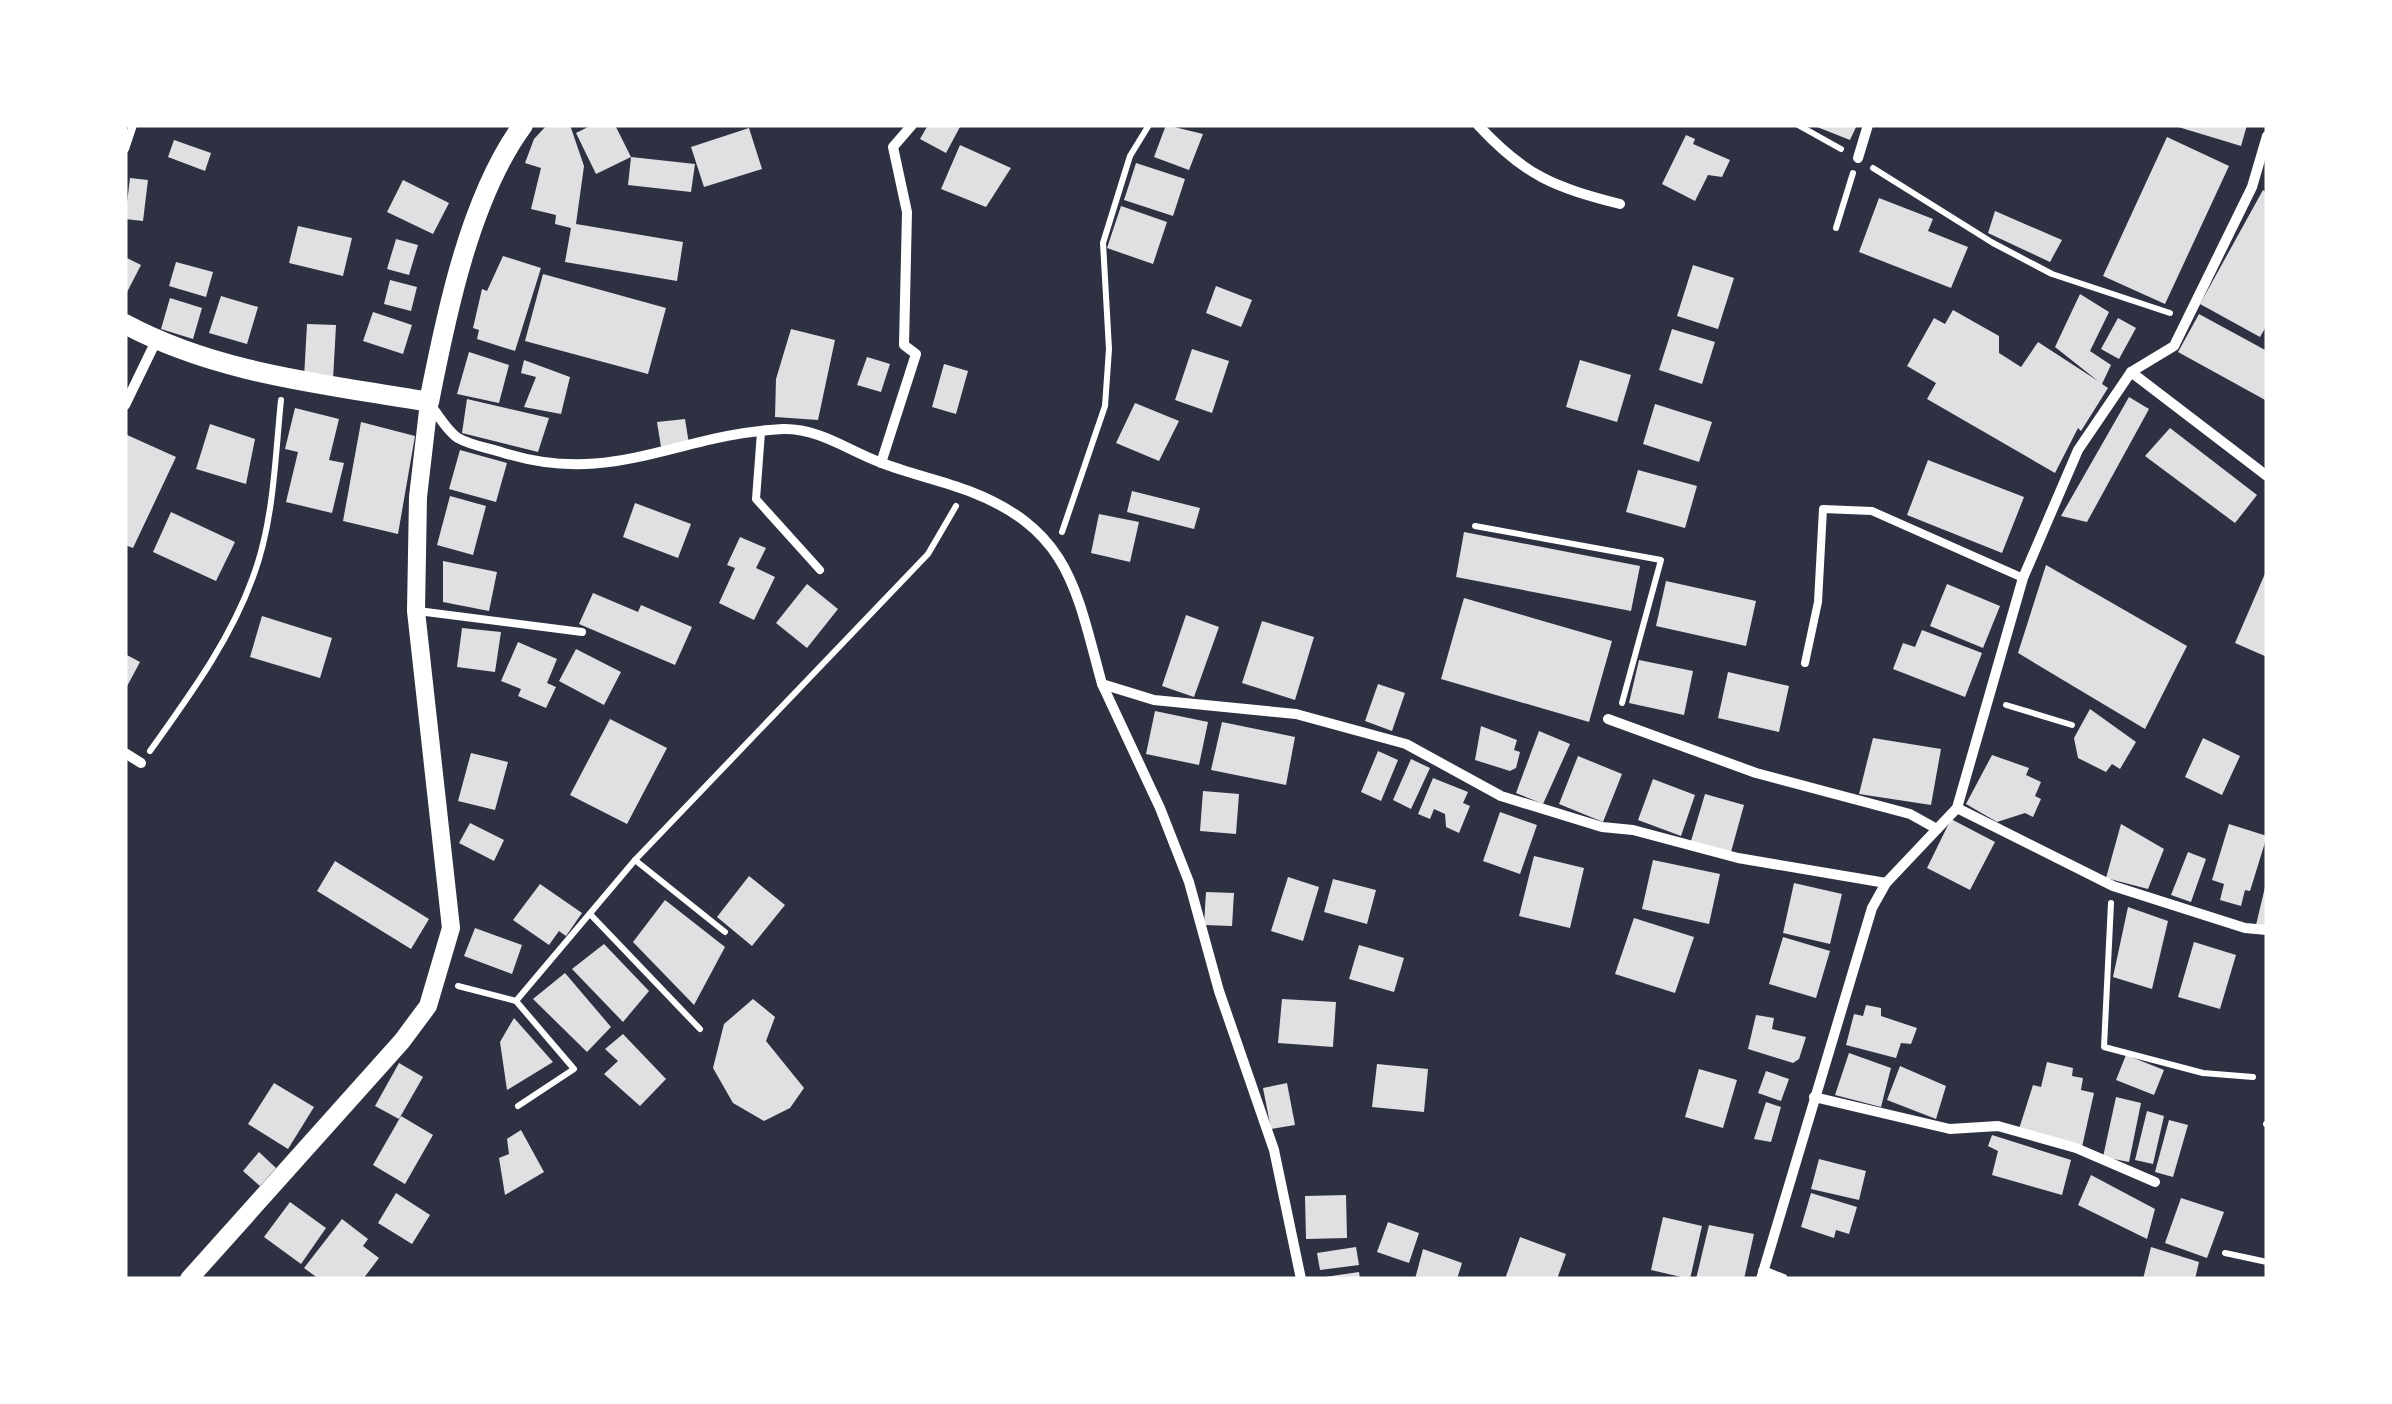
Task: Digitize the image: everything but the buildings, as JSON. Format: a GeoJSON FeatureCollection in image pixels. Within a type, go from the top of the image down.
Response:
{"type":"FeatureCollection","features":[{"type":"Feature","properties":{"kind":"main road"},"geometry":{"type":"LineString","coordinates":[[125,324],[156,341],[283,379],[429,402],[451,304],[492,180],[523,125]]}},
{"type":"Feature","properties":{"kind":"street"},"geometry":{"type":"LineString","coordinates":[[881,463],[916,354],[904,345],[907,212],[893,147],[912,125]]}},
{"type":"Feature","properties":{"kind":"street"},"geometry":{"type":"LineString","coordinates":[[1478,125],[1506,156],[1526,171],[1620,204]]}},
{"type":"Feature","properties":{"kind":"street"},"geometry":{"type":"LineString","coordinates":[[1858,158],[1868,125]]}},
{"type":"Feature","properties":{"kind":"street"},"geometry":{"type":"LineString","coordinates":[[1783,1279],[1762,1275],[1872,908],[1886,883],[1957,808],[2023,578],[2078,450],[2131,372],[2174,346],[2252,187],[2267,136]]}},
{"type":"Feature","properties":{"kind":"street"},"geometry":{"type":"LineString","coordinates":[[125,405],[156,341]]}},
{"type":"Feature","properties":{"kind":"street"},"geometry":{"type":"LineString","coordinates":[[2131,372],[2267,476]]}},
{"type":"Feature","properties":{"kind":"street"},"geometry":{"type":"LineString","coordinates":[[429,402],[457,438],[540,465],[607,466],[721,437],[787,429],[820,435],[881,463],[1003,505],[1034,526],[1056,550],[1079,600],[1102,684],[1160,808],[1189,882],[1219,991],[1274,1150],[1301,1279]]}},
{"type":"Feature","properties":{"kind":"street"},"geometry":{"type":"LineString","coordinates":[[189,1279],[402,1041],[428,1006],[438,981],[451,928],[416,611],[418,497],[429,402]]}},
{"type":"Feature","properties":{"kind":"street"},"geometry":{"type":"LineString","coordinates":[[1102,684],[1154,700],[1296,714],[1406,744],[1501,796],[1602,827],[1633,830],[1738,858],[1886,883]]}},
{"type":"Feature","properties":{"kind":"street"},"geometry":{"type":"LineString","coordinates":[[1608,719],[1756,773],[1910,814],[1937,830]]}},
{"type":"Feature","properties":{"kind":"street"},"geometry":{"type":"LineString","coordinates":[[125,753],[142,763]]}},
{"type":"Feature","properties":{"kind":"street"},"geometry":{"type":"LineString","coordinates":[[1957,808],[2112,886],[2245,928],[2267,930]]}},
{"type":"Feature","properties":{"kind":"street"},"geometry":{"type":"LineString","coordinates":[[1814,1097],[1950,1129],[1998,1126],[2076,1148],[2156,1182]]}},
{"type":"Feature","properties":{"kind":"lane"},"geometry":{"type":"LineString","coordinates":[[125,150],[133,125]]}},
{"type":"Feature","properties":{"kind":"lane"},"geometry":{"type":"LineString","coordinates":[[761,432],[756,499],[820,570]]}},
{"type":"Feature","properties":{"kind":"lane"},"geometry":{"type":"LineString","coordinates":[[1805,664],[1818,602],[1823,509],[1872,511],[2023,578]]}},
{"type":"Feature","properties":{"kind":"lane"},"geometry":{"type":"LineString","coordinates":[[416,611],[582,632]]}},
{"type":"Feature","properties":{"kind":"path"},"geometry":{"type":"LineString","coordinates":[[1056,550],[1104,406],[1109,349],[1103,243],[1130,156],[1149,125]]}},
{"type":"Feature","properties":{"kind":"path"},"geometry":{"type":"LineString","coordinates":[[1798,125],[1993,243],[2052,274],[2186,318]]}},
{"type":"Feature","properties":{"kind":"path"},"geometry":{"type":"LineString","coordinates":[[1836,228],[1858,158]]}},
{"type":"Feature","properties":{"kind":"path"},"geometry":{"type":"LineString","coordinates":[[142,763],[207,671],[253,577],[268,518],[283,379]]}},
{"type":"Feature","properties":{"kind":"path"},"geometry":{"type":"LineString","coordinates":[[516,1002],[636,860],[928,554],[965,489]]}},
{"type":"Feature","properties":{"kind":"path"},"geometry":{"type":"LineString","coordinates":[[1475,526],[1662,560],[1622,703],[1608,719]]}},
{"type":"Feature","properties":{"kind":"path"},"geometry":{"type":"LineString","coordinates":[[1987,699],[2072,725]]}},
{"type":"Feature","properties":{"kind":"path"},"geometry":{"type":"LineString","coordinates":[[636,860],[725,932]]}},
{"type":"Feature","properties":{"kind":"path"},"geometry":{"type":"LineString","coordinates":[[2112,886],[2104,1047],[2203,1073],[2254,1077]]}},
{"type":"Feature","properties":{"kind":"path"},"geometry":{"type":"LineString","coordinates":[[590,914],[700,1029]]}},
{"type":"Feature","properties":{"kind":"path"},"geometry":{"type":"LineString","coordinates":[[438,981],[516,1002],[574,1069],[518,1106]]}},
{"type":"Feature","properties":{"kind":"path"},"geometry":{"type":"LineString","coordinates":[[2225,1253],[2267,1262]]}}]}
